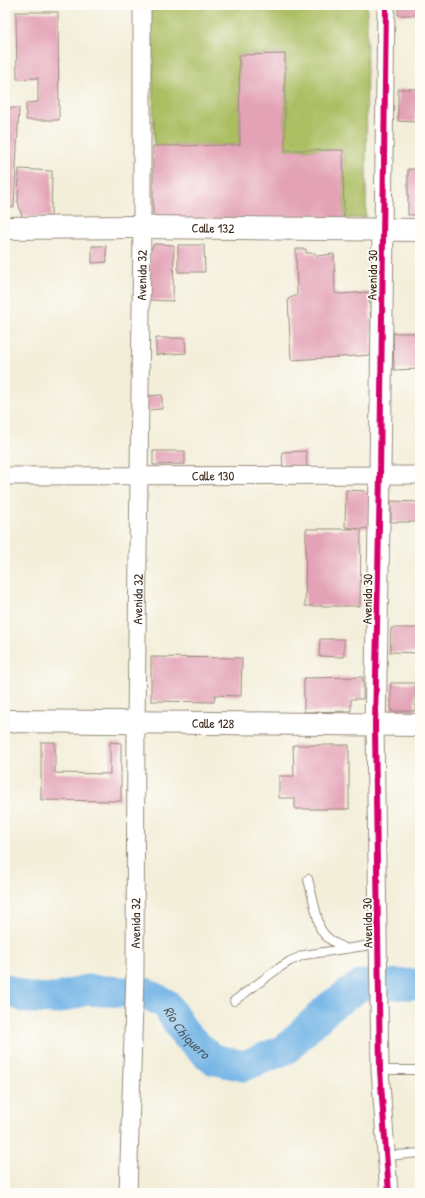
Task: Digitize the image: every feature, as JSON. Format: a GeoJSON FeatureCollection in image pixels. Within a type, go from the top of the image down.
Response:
{"type":"FeatureCollection","features":[{"type":"Feature","properties":{"kind":"main road","name":"Calle 132"},"geometry":{"type":"LineString","coordinates":[[5,228],[142,227],[420,230]]}},
{"type":"Feature","properties":{"kind":"main road","name":"Calle 128"},"geometry":{"type":"LineString","coordinates":[[5,721],[375,726],[420,725]]}},
{"type":"Feature","properties":{"kind":"street","name":"Avenida 32"},"geometry":{"type":"LineString","coordinates":[[128,1193],[135,974],[136,722],[142,227],[142,5]]}},
{"type":"Feature","properties":{"kind":"street","name":"Avenida 30"},"geometry":{"type":"LineString","coordinates":[[386,5],[375,726],[380,1070],[389,1193]]}},
{"type":"Feature","properties":{"kind":"street","name":"Calle 130"},"geometry":{"type":"LineString","coordinates":[[5,476],[420,475]]}},
{"type":"Feature","properties":{"kind":"lane"},"geometry":{"type":"LineString","coordinates":[[308,879],[323,935],[346,949]]}},
{"type":"Feature","properties":{"kind":"lane"},"geometry":{"type":"LineString","coordinates":[[234,1001],[290,961],[304,956],[378,944]]}},
{"type":"Feature","properties":{"kind":"lane"},"geometry":{"type":"LineString","coordinates":[[380,1070],[420,1070]]}},
{"type":"Feature","properties":{"kind":"lane"},"geometry":{"type":"LineString","coordinates":[[386,1156],[420,1153]]}},
{"type":"Feature","properties":{"kind":"green space"},"geometry":{"type":"Polygon","coordinates":[[[151,5],[367,5],[366,217],[344,219],[343,150],[285,150],[285,54],[239,55],[240,145],[154,146],[151,5]]]}},
{"type":"Feature","properties":{"kind":"building"},"geometry":{"type":"Polygon","coordinates":[[[398,5],[420,5],[420,15],[398,15],[398,5]]]}},
{"type":"Feature","properties":{"kind":"building"},"geometry":{"type":"Polygon","coordinates":[[[16,12],[58,12],[59,120],[26,120],[26,103],[38,102],[38,78],[17,79],[16,12]]]}},
{"type":"Feature","properties":{"kind":"building"},"geometry":{"type":"Polygon","coordinates":[[[285,54],[285,150],[343,150],[344,219],[153,219],[153,146],[240,145],[239,55],[285,54]]]}},
{"type":"Feature","properties":{"kind":"building"},"geometry":{"type":"Polygon","coordinates":[[[398,89],[420,89],[420,112],[415,112],[415,122],[398,121],[398,89]]]}},
{"type":"Feature","properties":{"kind":"building"},"geometry":{"type":"Polygon","coordinates":[[[5,108],[19,108],[14,207],[5,207],[5,108]]]}},
{"type":"Feature","properties":{"kind":"building"},"geometry":{"type":"Polygon","coordinates":[[[19,169],[52,171],[51,216],[22,217],[18,202],[19,169]]]}},
{"type":"Feature","properties":{"kind":"building"},"geometry":{"type":"Polygon","coordinates":[[[408,169],[420,169],[420,215],[408,215],[408,169]]]}},
{"type":"Feature","properties":{"kind":"building"},"geometry":{"type":"Polygon","coordinates":[[[154,244],[174,245],[173,301],[149,300],[150,251],[154,244]]]}},
{"type":"Feature","properties":{"kind":"building"},"geometry":{"type":"Polygon","coordinates":[[[178,245],[204,245],[205,272],[178,272],[178,245]]]}},
{"type":"Feature","properties":{"kind":"building"},"geometry":{"type":"Polygon","coordinates":[[[92,246],[106,246],[107,262],[92,263],[92,246]]]}},
{"type":"Feature","properties":{"kind":"building"},"geometry":{"type":"Polygon","coordinates":[[[296,249],[306,249],[306,253],[315,253],[317,256],[334,254],[335,293],[369,292],[373,355],[291,360],[288,299],[297,295],[296,249]]]}},
{"type":"Feature","properties":{"kind":"building"},"geometry":{"type":"Polygon","coordinates":[[[393,333],[420,333],[420,369],[394,370],[393,333]]]}},
{"type":"Feature","properties":{"kind":"building"},"geometry":{"type":"Polygon","coordinates":[[[156,338],[185,338],[186,353],[156,355],[156,338]]]}},
{"type":"Feature","properties":{"kind":"building"},"geometry":{"type":"Polygon","coordinates":[[[162,395],[162,409],[146,410],[146,396],[162,395]]]}},
{"type":"Feature","properties":{"kind":"building"},"geometry":{"type":"Polygon","coordinates":[[[153,451],[185,451],[185,464],[153,465],[153,451]]]}},
{"type":"Feature","properties":{"kind":"building"},"geometry":{"type":"Polygon","coordinates":[[[306,451],[307,469],[283,470],[282,452],[306,451]]]}},
{"type":"Feature","properties":{"kind":"building"},"geometry":{"type":"Polygon","coordinates":[[[346,490],[365,491],[370,497],[369,528],[361,529],[360,606],[305,606],[306,529],[359,529],[345,527],[346,490]]]}},
{"type":"Feature","properties":{"kind":"building"},"geometry":{"type":"Polygon","coordinates":[[[391,501],[420,502],[419,522],[391,522],[391,501]]]}},
{"type":"Feature","properties":{"kind":"building"},"geometry":{"type":"Polygon","coordinates":[[[391,628],[420,628],[420,653],[390,652],[391,628]]]}},
{"type":"Feature","properties":{"kind":"building"},"geometry":{"type":"Polygon","coordinates":[[[320,639],[344,639],[344,657],[319,656],[320,639]]]}},
{"type":"Feature","properties":{"kind":"building"},"geometry":{"type":"Polygon","coordinates":[[[151,657],[242,658],[241,696],[215,695],[214,702],[151,701],[151,657]]]}},
{"type":"Feature","properties":{"kind":"building"},"geometry":{"type":"Polygon","coordinates":[[[363,677],[363,699],[351,699],[351,711],[304,712],[304,678],[363,677]]]}},
{"type":"Feature","properties":{"kind":"building"},"geometry":{"type":"Polygon","coordinates":[[[391,683],[415,683],[415,711],[391,711],[391,683]]]}},
{"type":"Feature","properties":{"kind":"building"},"geometry":{"type":"Polygon","coordinates":[[[41,742],[55,742],[55,773],[110,774],[110,742],[121,743],[121,801],[41,800],[41,742]]]}},
{"type":"Feature","properties":{"kind":"building"},"geometry":{"type":"Polygon","coordinates":[[[293,745],[349,745],[349,809],[295,809],[295,798],[279,798],[279,776],[294,776],[293,745]]]}},
{"type":"Feature","properties":{"kind":"waterway","name":"Río Chiquero"},"geometry":{"type":"LineString","coordinates":[[5,989],[27,998],[56,999],[86,990],[145,993],[166,1004],[185,1034],[212,1059],[244,1066],[286,1049],[328,1008],[361,985],[420,984]]}},
{"type":"Feature","properties":{"kind":"cycle path"},"geometry":{"type":"LineString","coordinates":[[386,5],[375,726],[380,1070],[389,1193]]}}]}
